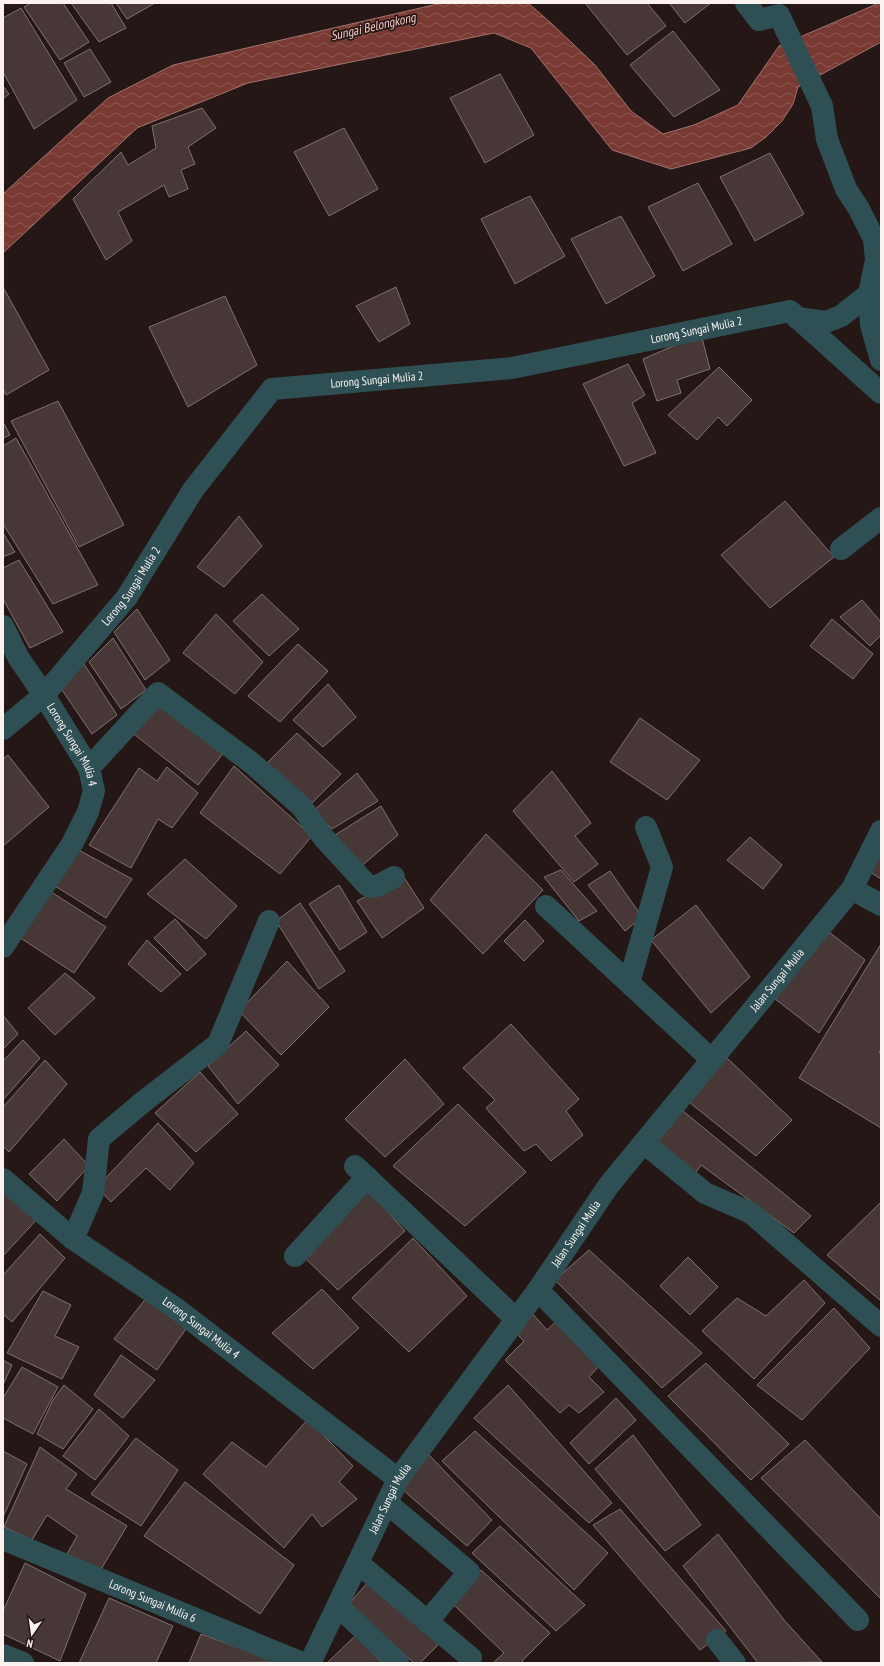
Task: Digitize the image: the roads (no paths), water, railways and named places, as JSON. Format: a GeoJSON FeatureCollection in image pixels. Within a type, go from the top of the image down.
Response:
{"type":"FeatureCollection","features":[{"type":"Feature","properties":{"kind":"street"},"geometry":{"type":"LineString","coordinates":[[746,3],[759,20],[779,14],[822,106],[827,139],[846,189],[859,209],[874,239],[876,260],[869,294],[871,325],[881,360]]}},
{"type":"Feature","properties":{"kind":"street"},"geometry":{"type":"LineString","coordinates":[[797,318],[826,322],[841,316],[869,294]]}},
{"type":"Feature","properties":{"kind":"street","name":"Lorong Sungai Mulia 2"},"geometry":{"type":"LineString","coordinates":[[3,729],[44,695],[126,597],[193,490],[272,389],[512,368],[790,312],[881,393]]}},
{"type":"Feature","properties":{"kind":"street"},"geometry":{"type":"LineString","coordinates":[[841,548],[881,518]]}},
{"type":"Feature","properties":{"kind":"street","name":"Lorong Sungai Mulia 4"},"geometry":{"type":"LineString","coordinates":[[3,626],[18,657],[44,695],[89,768],[94,791],[88,812],[72,844],[3,947]]}},
{"type":"Feature","properties":{"kind":"street"},"geometry":{"type":"LineString","coordinates":[[89,768],[158,694],[252,764],[302,806],[323,837],[367,885],[370,887],[377,886],[394,877]]}},
{"type":"Feature","properties":{"kind":"street"},"geometry":{"type":"LineString","coordinates":[[629,983],[662,867],[646,827]]}},
{"type":"Feature","properties":{"kind":"street","name":"Jalan Sungai Mulia"},"geometry":{"type":"LineString","coordinates":[[310,1663],[398,1479],[538,1290],[609,1185],[852,889],[881,831]]}},
{"type":"Feature","properties":{"kind":"street"},"geometry":{"type":"LineString","coordinates":[[852,889],[881,905]]}},
{"type":"Feature","properties":{"kind":"street"},"geometry":{"type":"LineString","coordinates":[[546,906],[712,1060]]}},
{"type":"Feature","properties":{"kind":"street"},"geometry":{"type":"LineString","coordinates":[[73,1239],[93,1193],[99,1139],[143,1102],[218,1044],[269,921]]}},
{"type":"Feature","properties":{"kind":"street"},"geometry":{"type":"LineString","coordinates":[[644,1143],[705,1193],[740,1208],[756,1218],[881,1326]]}},
{"type":"Feature","properties":{"kind":"street"},"geometry":{"type":"LineString","coordinates":[[295,1256],[361,1172],[516,1319]]}},
{"type":"Feature","properties":{"kind":"street","name":"Lorong Sungai Mulia 4"},"geometry":{"type":"LineString","coordinates":[[3,1179],[73,1239],[174,1308],[398,1479]]}},
{"type":"Feature","properties":{"kind":"street"},"geometry":{"type":"LineString","coordinates":[[538,1290],[858,1620]]}},
{"type":"Feature","properties":{"kind":"street"},"geometry":{"type":"LineString","coordinates":[[387,1503],[468,1572],[427,1622]]}},
{"type":"Feature","properties":{"kind":"street","name":"Lorong Sungai Mulia 6"},"geometry":{"type":"LineString","coordinates":[[3,1540],[302,1663]]}},
{"type":"Feature","properties":{"kind":"street"},"geometry":{"type":"LineString","coordinates":[[358,1563],[471,1658]]}},
{"type":"Feature","properties":{"kind":"street"},"geometry":{"type":"LineString","coordinates":[[338,1606],[398,1663]]}},
{"type":"Feature","properties":{"kind":"street"},"geometry":{"type":"LineString","coordinates":[[717,1640],[735,1663]]}},
{"type":"Feature","properties":{"kind":"street"},"geometry":{"type":"LineString","coordinates":[[3,1654],[23,1663]]}},
{"type":"Feature","properties":{"kind":"water","name":"Sungai Belongkong"},"geometry":{"type":"Polygon","coordinates":[[[442,3],[528,3],[595,65],[631,111],[663,134],[694,125],[738,105],[779,46],[879,3],[881,3],[881,42],[798,87],[793,104],[782,121],[766,137],[751,148],[671,169],[612,150],[531,48],[494,33],[248,83],[137,128],[3,253],[3,194],[108,98],[173,65],[442,3]]]}}]}
